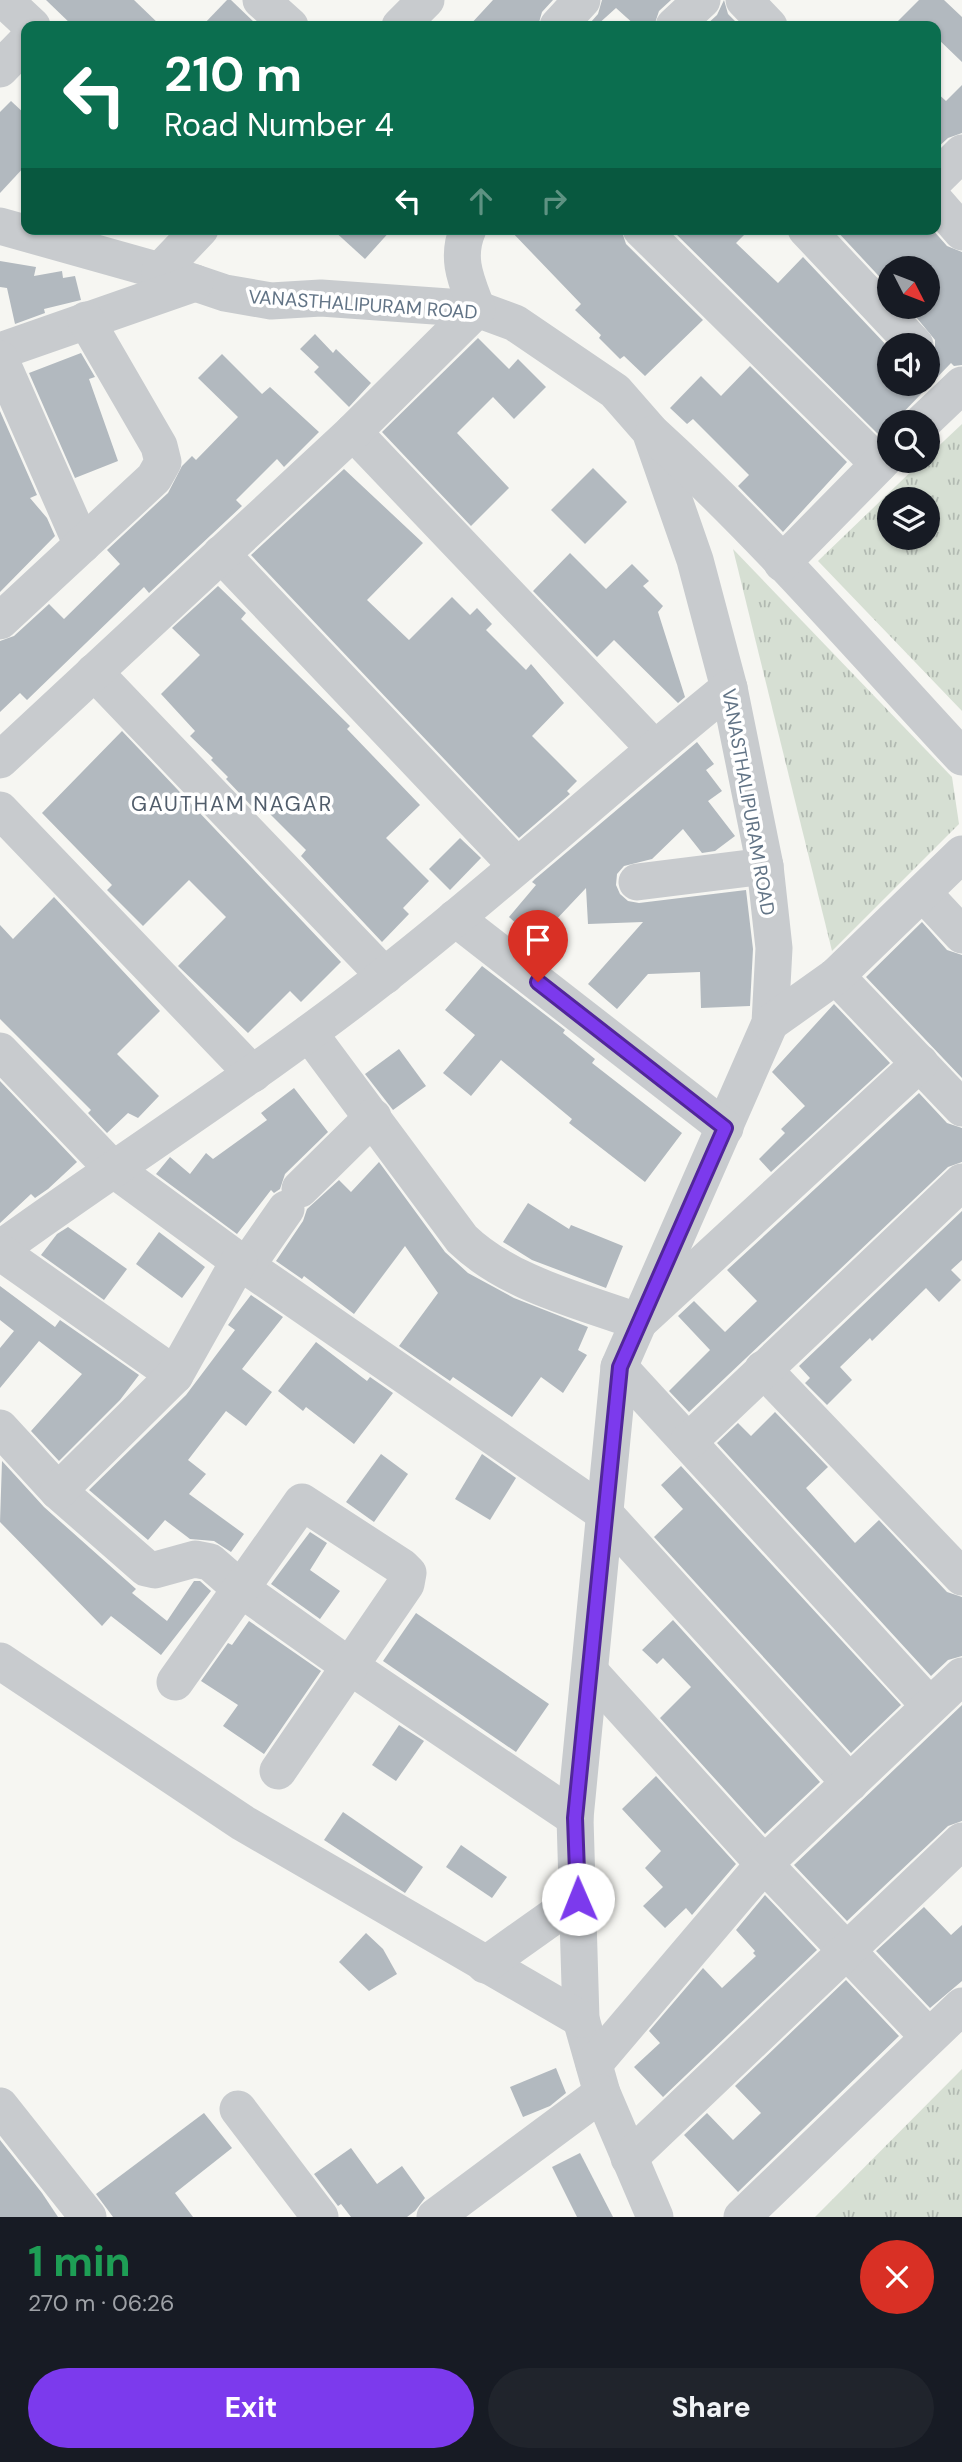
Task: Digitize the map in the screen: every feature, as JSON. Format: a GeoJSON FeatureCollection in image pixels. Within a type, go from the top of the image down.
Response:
{"type":"FeatureCollection","features":[{"type":"Feature","properties":{"kind":"street"},"geometry":{"type":"LineString","coordinates":[[4,0],[27,21]]}},
{"type":"Feature","properties":{"kind":"street"},"geometry":{"type":"LineString","coordinates":[[261,0],[284,21]]}},
{"type":"Feature","properties":{"kind":"street"},"geometry":{"type":"LineString","coordinates":[[405,21],[426,0]]}},
{"type":"Feature","properties":{"kind":"street"},"geometry":{"type":"LineString","coordinates":[[563,21],[582,0]]}},
{"type":"Feature","properties":{"kind":"street"},"geometry":{"type":"LineString","coordinates":[[679,21],[702,0]]}},
{"type":"Feature","properties":{"kind":"street"},"geometry":{"type":"LineString","coordinates":[[744,0],[764,21]]}},
{"type":"Feature","properties":{"kind":"street"},"geometry":{"type":"LineString","coordinates":[[0,69],[21,47]]}},
{"type":"Feature","properties":{"kind":"street"},"geometry":{"type":"LineString","coordinates":[[941,173],[962,153]]}},
{"type":"Feature","properties":{"kind":"street"},"geometry":{"type":"LineString","coordinates":[[941,208],[962,232]]}},
{"type":"Feature","properties":{"kind":"street","name":"VANASTHALIPURAM ROAD"},"geometry":{"type":"LineString","coordinates":[[0,226],[21,232]]}},
{"type":"Feature","properties":{"kind":"street","name":"VANASTHALIPURAM ROAD"},"geometry":{"type":"LineString","coordinates":[[32,235],[160,271],[225,293],[271,301],[321,298],[477,309],[515,323],[615,391],[650,431],[695,559],[729,688],[765,866],[774,948],[770,1023],[620,1367],[575,1818],[581,2019],[598,2079],[655,2217]]}},
{"type":"Feature","properties":{"kind":"street"},"geometry":{"type":"LineString","coordinates":[[160,271],[194,235]]}},
{"type":"Feature","properties":{"kind":"street"},"geometry":{"type":"LineString","coordinates":[[0,760],[353,432],[477,309],[461,268],[467,235]]}},
{"type":"Feature","properties":{"kind":"street"},"geometry":{"type":"LineString","coordinates":[[647,235],[877,452]]}},
{"type":"Feature","properties":{"kind":"street"},"geometry":{"type":"LineString","coordinates":[[812,235],[904,333]]}},
{"type":"Feature","properties":{"kind":"street"},"geometry":{"type":"LineString","coordinates":[[0,351],[195,283]]}},
{"type":"Feature","properties":{"kind":"street"},"geometry":{"type":"LineString","coordinates":[[5,604],[82,545],[154,478],[163,462],[159,446],[86,320]]}},
{"type":"Feature","properties":{"kind":"street"},"geometry":{"type":"LineString","coordinates":[[0,359],[82,545]]}},
{"type":"Feature","properties":{"kind":"street"},"geometry":{"type":"LineString","coordinates":[[935,410],[959,387],[940,369]]}},
{"type":"Feature","properties":{"kind":"street"},"geometry":{"type":"LineString","coordinates":[[650,431],[696,472],[962,757]]}},
{"type":"Feature","properties":{"kind":"street"},"geometry":{"type":"LineString","coordinates":[[353,432],[654,748]]}},
{"type":"Feature","properties":{"kind":"street"},"geometry":{"type":"LineString","coordinates":[[782,563],[877,466]]}},
{"type":"Feature","properties":{"kind":"street"},"geometry":{"type":"LineString","coordinates":[[222,554],[517,866]]}},
{"type":"Feature","properties":{"kind":"street"},"geometry":{"type":"LineString","coordinates":[[94,672],[385,976]]}},
{"type":"Feature","properties":{"kind":"street"},"geometry":{"type":"LineString","coordinates":[[175,1375],[0,1250],[112,1168],[253,1074],[385,976],[654,748],[729,688]]}},
{"type":"Feature","properties":{"kind":"street"},"geometry":{"type":"LineString","coordinates":[[0,810],[253,1074]]}},
{"type":"Feature","properties":{"kind":"street"},"geometry":{"type":"LineString","coordinates":[[770,1023],[836,976],[962,853]]}},
{"type":"Feature","properties":{"kind":"street"},"geometry":{"type":"LineString","coordinates":[[638,882],[765,866]]}},
{"type":"Feature","properties":{"kind":"street"},"geometry":{"type":"LineString","coordinates":[[923,893],[962,935]]}},
{"type":"Feature","properties":{"kind":"street"},"geometry":{"type":"LineString","coordinates":[[455,918],[725,1128]]}},
{"type":"Feature","properties":{"kind":"street"},"geometry":{"type":"LineString","coordinates":[[836,976],[962,1108]]}},
{"type":"Feature","properties":{"kind":"street"},"geometry":{"type":"LineString","coordinates":[[309,1033],[461,1240],[482,1259],[512,1274],[639,1322],[919,1063]]}},
{"type":"Feature","properties":{"kind":"street"},"geometry":{"type":"LineString","coordinates":[[0,1051],[112,1168],[243,1263],[604,1513],[850,1783]]}},
{"type":"Feature","properties":{"kind":"street"},"geometry":{"type":"LineString","coordinates":[[58,1491],[175,1375],[243,1263],[293,1199],[373,1117]]}},
{"type":"Feature","properties":{"kind":"street"},"geometry":{"type":"LineString","coordinates":[[688,1442],[962,1182]]}},
{"type":"Feature","properties":{"kind":"street"},"geometry":{"type":"LineString","coordinates":[[620,1367],[929,1705]]}},
{"type":"Feature","properties":{"kind":"street"},"geometry":{"type":"LineString","coordinates":[[763,1369],[962,1577]]}},
{"type":"Feature","properties":{"kind":"street"},"geometry":{"type":"LineString","coordinates":[[0,1427],[58,1491],[146,1568],[155,1570],[195,1559],[210,1562],[241,1589],[348,1665],[575,1818]]}},
{"type":"Feature","properties":{"kind":"street"},"geometry":{"type":"LineString","coordinates":[[175,1682],[302,1502],[310,1504],[402,1567],[408,1573],[406,1584],[348,1665],[278,1772]]}},
{"type":"Feature","properties":{"kind":"street"},"geometry":{"type":"LineString","coordinates":[[0,1661],[243,1823],[581,2019]]}},
{"type":"Feature","properties":{"kind":"street"},"geometry":{"type":"LineString","coordinates":[[590,1672],[764,1864],[929,2037]]}},
{"type":"Feature","properties":{"kind":"street"},"geometry":{"type":"LineString","coordinates":[[435,2217],[598,2079],[764,1864],[962,1676]]}},
{"type":"Feature","properties":{"kind":"street"},"geometry":{"type":"LineString","coordinates":[[629,2158],[962,1841]]}},
{"type":"Feature","properties":{"kind":"street"},"geometry":{"type":"LineString","coordinates":[[485,1965],[578,1899]]}},
{"type":"Feature","properties":{"kind":"street"},"geometry":{"type":"LineString","coordinates":[[742,2217],[962,2006]]}},
{"type":"Feature","properties":{"kind":"street"},"geometry":{"type":"LineString","coordinates":[[0,2106],[88,2217]]}},
{"type":"Feature","properties":{"kind":"street"},"geometry":{"type":"LineString","coordinates":[[238,2109],[320,2217]]}},
{"type":"Feature","properties":{"kind":"green space"},"geometry":{"type":"Polygon","coordinates":[[[962,424],[962,711],[818,561],[877,504],[877,550],[940,550],[940,487],[895,487],[909,473],[940,473],[940,445],[962,424]]]}},
{"type":"Feature","properties":{"kind":"green space"},"geometry":{"type":"Polygon","coordinates":[[[733,549],[952,777],[959,824],[832,951],[733,549]]]}},
{"type":"Feature","properties":{"kind":"green space"},"geometry":{"type":"Polygon","coordinates":[[[962,2069],[962,2217],[815,2217],[962,2069]]]}},
{"type":"Feature","properties":{"kind":"building"},"geometry":{"type":"Polygon","coordinates":[[[46,0],[134,0],[156,21],[68,21],[46,0]]]}},
{"type":"Feature","properties":{"kind":"building"},"geometry":{"type":"Polygon","coordinates":[[[227,0],[231,0],[253,21],[207,21],[227,0]]]}},
{"type":"Feature","properties":{"kind":"building"},"geometry":{"type":"Polygon","coordinates":[[[493,0],[553,0],[542,12],[539,21],[474,21],[493,0]]]}},
{"type":"Feature","properties":{"kind":"building"},"geometry":{"type":"Polygon","coordinates":[[[602,0],[671,0],[659,11],[656,21],[630,21],[616,8],[602,21],[592,21],[598,14],[602,0]]]}},
{"type":"Feature","properties":{"kind":"building"},"geometry":{"type":"Polygon","coordinates":[[[724,0],[728,14],[735,21],[710,21],[717,15],[724,0]]]}},
{"type":"Feature","properties":{"kind":"building"},"geometry":{"type":"Polygon","coordinates":[[[919,0],[944,0],[962,17],[962,62],[941,42],[941,21],[898,21],[919,0]]]}},
{"type":"Feature","properties":{"kind":"building"},"geometry":{"type":"Polygon","coordinates":[[[962,85],[962,133],[948,138],[941,144],[941,96],[946,101],[962,85]]]}},
{"type":"Feature","properties":{"kind":"building"},"geometry":{"type":"Polygon","coordinates":[[[11,101],[21,110],[21,170],[0,193],[0,112],[11,101]]]}},
{"type":"Feature","properties":{"kind":"building"},"geometry":{"type":"Polygon","coordinates":[[[339,235],[387,235],[365,259],[339,235]]]}},
{"type":"Feature","properties":{"kind":"building"},"geometry":{"type":"Polygon","coordinates":[[[515,235],[623,235],[626,244],[703,320],[645,376],[624,356],[620,359],[599,338],[601,335],[575,310],[581,304],[515,235]]]}},
{"type":"Feature","properties":{"kind":"building"},"geometry":{"type":"Polygon","coordinates":[[[677,235],[744,235],[736,243],[778,283],[803,257],[877,335],[877,396],[919,396],[906,410],[877,410],[877,433],[677,235]]]}},
{"type":"Feature","properties":{"kind":"building"},"geometry":{"type":"Polygon","coordinates":[[[841,235],[937,235],[947,246],[962,252],[962,365],[954,366],[951,363],[940,374],[940,333],[929,333],[918,319],[940,319],[940,256],[877,256],[877,274],[841,235]]]}},
{"type":"Feature","properties":{"kind":"building"},"geometry":{"type":"Polygon","coordinates":[[[0,261],[36,267],[34,276],[62,271],[63,278],[75,276],[81,300],[44,309],[45,313],[15,324],[7,288],[0,287],[0,261]]]}},
{"type":"Feature","properties":{"kind":"building"},"geometry":{"type":"Polygon","coordinates":[[[315,334],[333,353],[336,349],[371,383],[349,407],[314,372],[319,367],[300,349],[315,334]]]}},
{"type":"Feature","properties":{"kind":"building"},"geometry":{"type":"Polygon","coordinates":[[[478,338],[509,369],[518,359],[546,387],[514,419],[493,397],[457,433],[509,488],[471,526],[382,432],[478,338]]]}},
{"type":"Feature","properties":{"kind":"building"},"geometry":{"type":"Polygon","coordinates":[[[81,353],[95,377],[89,379],[118,461],[75,478],[29,373],[81,353]]]}},
{"type":"Feature","properties":{"kind":"building"},"geometry":{"type":"Polygon","coordinates":[[[222,354],[262,394],[270,387],[319,432],[284,467],[277,459],[236,500],[242,506],[149,593],[144,587],[27,700],[20,693],[0,712],[0,641],[14,636],[49,604],[64,619],[120,564],[107,550],[168,493],[182,466],[192,456],[196,460],[238,417],[198,378],[222,354]]]}},
{"type":"Feature","properties":{"kind":"building"},"geometry":{"type":"Polygon","coordinates":[[[750,366],[847,462],[783,532],[738,486],[749,475],[693,419],[687,424],[670,408],[701,376],[721,396],[750,366]]]}},
{"type":"Feature","properties":{"kind":"building"},"geometry":{"type":"Polygon","coordinates":[[[0,411],[37,495],[30,498],[47,518],[55,536],[0,592],[0,411]]]}},
{"type":"Feature","properties":{"kind":"building"},"geometry":{"type":"Polygon","coordinates":[[[593,468],[627,502],[585,544],[551,510],[593,468]]]}},
{"type":"Feature","properties":{"kind":"building"},"geometry":{"type":"Polygon","coordinates":[[[344,469],[423,543],[367,600],[409,640],[452,597],[470,615],[477,608],[492,624],[486,630],[526,670],[531,664],[564,703],[532,736],[577,781],[567,791],[570,794],[519,838],[251,555],[344,469]]]}},
{"type":"Feature","properties":{"kind":"building"},"geometry":{"type":"Polygon","coordinates":[[[570,553],[606,589],[632,564],[649,581],[643,586],[663,606],[658,612],[685,697],[678,703],[614,640],[597,657],[533,591],[570,553]]]}},
{"type":"Feature","properties":{"kind":"building"},"geometry":{"type":"Polygon","coordinates":[[[218,586],[246,613],[241,619],[350,726],[347,729],[420,805],[386,838],[429,881],[403,908],[409,914],[382,942],[301,856],[306,850],[264,808],[259,814],[226,779],[228,777],[211,760],[213,758],[190,736],[195,731],[161,694],[200,655],[172,628],[218,586]]]}},
{"type":"Feature","properties":{"kind":"building"},"geometry":{"type":"Polygon","coordinates":[[[122,731],[341,962],[301,1002],[290,991],[248,1033],[178,966],[226,917],[189,880],[143,926],[107,890],[112,885],[42,813],[122,731]]]}},
{"type":"Feature","properties":{"kind":"building"},"geometry":{"type":"Polygon","coordinates":[[[697,742],[714,764],[706,770],[722,791],[708,801],[735,836],[715,851],[702,853],[683,829],[652,859],[624,866],[617,874],[616,885],[620,894],[628,901],[639,903],[746,890],[753,949],[750,1006],[701,1008],[700,972],[648,974],[617,1009],[588,984],[643,922],[588,924],[586,888],[536,941],[509,917],[536,885],[532,882],[535,879],[697,742]]]}},
{"type":"Feature","properties":{"kind":"building"},"geometry":{"type":"Polygon","coordinates":[[[460,838],[481,858],[450,890],[429,869],[460,838]]]}},
{"type":"Feature","properties":{"kind":"building"},"geometry":{"type":"Polygon","coordinates":[[[54,897],[160,1011],[117,1054],[159,1096],[138,1118],[128,1113],[107,1133],[88,1113],[91,1110],[0,1019],[0,925],[13,939],[54,897]]]}},
{"type":"Feature","properties":{"kind":"building"},"geometry":{"type":"Polygon","coordinates":[[[922,922],[947,950],[962,955],[962,1078],[866,977],[922,922]]]}},
{"type":"Feature","properties":{"kind":"building"},"geometry":{"type":"Polygon","coordinates":[[[482,966],[565,1030],[563,1033],[595,1059],[592,1063],[682,1133],[645,1182],[569,1123],[572,1119],[501,1060],[471,1096],[443,1073],[475,1035],[445,1010],[482,966]]]}},
{"type":"Feature","properties":{"kind":"building"},"geometry":{"type":"Polygon","coordinates":[[[834,1004],[890,1063],[771,1172],[759,1159],[785,1133],[781,1129],[805,1106],[772,1072],[834,1004]]]}},
{"type":"Feature","properties":{"kind":"building"},"geometry":{"type":"Polygon","coordinates":[[[399,1049],[426,1086],[393,1110],[365,1074],[399,1049]]]}},
{"type":"Feature","properties":{"kind":"building"},"geometry":{"type":"Polygon","coordinates":[[[0,1081],[77,1162],[48,1189],[35,1198],[31,1194],[0,1223],[0,1081]]]}},
{"type":"Feature","properties":{"kind":"building"},"geometry":{"type":"Polygon","coordinates":[[[294,1088],[328,1132],[285,1174],[280,1189],[274,1193],[271,1190],[237,1234],[156,1174],[170,1157],[190,1174],[206,1153],[213,1159],[267,1120],[261,1113],[294,1088]]]}},
{"type":"Feature","properties":{"kind":"building"},"geometry":{"type":"Polygon","coordinates":[[[919,1093],[947,1123],[962,1128],[962,1162],[948,1167],[689,1412],[669,1391],[710,1350],[678,1316],[694,1301],[725,1332],[757,1301],[727,1270],[919,1093]]]}},
{"type":"Feature","properties":{"kind":"building"},"geometry":{"type":"Polygon","coordinates":[[[379,1162],[445,1252],[468,1273],[514,1298],[588,1327],[578,1350],[587,1355],[563,1393],[541,1377],[512,1417],[453,1377],[450,1381],[399,1346],[438,1293],[405,1246],[354,1314],[304,1276],[302,1279],[276,1261],[303,1221],[307,1209],[339,1180],[351,1192],[379,1162]]]}},
{"type":"Feature","properties":{"kind":"building"},"geometry":{"type":"Polygon","coordinates":[[[528,1203],[569,1229],[571,1225],[623,1246],[606,1288],[532,1260],[503,1242],[528,1203]]]}},
{"type":"Feature","properties":{"kind":"building"},"geometry":{"type":"Polygon","coordinates":[[[962,1211],[962,1260],[951,1270],[961,1280],[939,1302],[926,1288],[872,1341],[870,1338],[840,1367],[852,1380],[827,1405],[805,1383],[810,1378],[799,1366],[962,1211]]]}},
{"type":"Feature","properties":{"kind":"building"},"geometry":{"type":"Polygon","coordinates":[[[68,1227],[127,1269],[104,1300],[41,1255],[57,1234],[68,1227]]]}},
{"type":"Feature","properties":{"kind":"building"},"geometry":{"type":"Polygon","coordinates":[[[159,1232],[205,1267],[182,1298],[136,1264],[159,1232]]]}},
{"type":"Feature","properties":{"kind":"building"},"geometry":{"type":"Polygon","coordinates":[[[0,1286],[55,1327],[60,1320],[139,1375],[120,1400],[59,1461],[31,1431],[82,1374],[39,1341],[0,1388],[0,1348],[14,1331],[0,1320],[0,1286]]]}},
{"type":"Feature","properties":{"kind":"building"},"geometry":{"type":"Polygon","coordinates":[[[251,1295],[283,1317],[242,1369],[272,1392],[246,1426],[226,1411],[188,1460],[206,1474],[189,1494],[244,1534],[231,1552],[214,1541],[190,1539],[165,1520],[148,1540],[89,1490],[186,1395],[235,1330],[228,1325],[251,1295]]]}},
{"type":"Feature","properties":{"kind":"building"},"geometry":{"type":"Polygon","coordinates":[[[316,1342],[367,1381],[370,1377],[393,1393],[354,1444],[306,1407],[303,1411],[278,1391],[316,1342]]]}},
{"type":"Feature","properties":{"kind":"building"},"geometry":{"type":"Polygon","coordinates":[[[775,1412],[828,1467],[806,1488],[855,1543],[879,1520],[947,1592],[962,1597],[962,1656],[948,1660],[931,1676],[717,1443],[738,1423],[751,1436],[775,1412]]]}},
{"type":"Feature","properties":{"kind":"building"},"geometry":{"type":"Polygon","coordinates":[[[381,1454],[408,1474],[374,1522],[346,1502],[381,1454]]]}},
{"type":"Feature","properties":{"kind":"building"},"geometry":{"type":"Polygon","coordinates":[[[482,1454],[516,1478],[490,1520],[455,1499],[482,1454]]]}},
{"type":"Feature","properties":{"kind":"building"},"geometry":{"type":"Polygon","coordinates":[[[2,1461],[44,1507],[136,1589],[132,1593],[167,1621],[194,1581],[200,1581],[211,1591],[161,1655],[111,1616],[102,1626],[0,1522],[2,1461]]]}},
{"type":"Feature","properties":{"kind":"building"},"geometry":{"type":"Polygon","coordinates":[[[681,1466],[901,1705],[851,1753],[654,1537],[683,1509],[661,1485],[681,1466]]]}},
{"type":"Feature","properties":{"kind":"building"},"geometry":{"type":"Polygon","coordinates":[[[310,1532],[327,1543],[310,1570],[340,1591],[320,1619],[271,1584],[310,1532]]]}},
{"type":"Feature","properties":{"kind":"building"},"geometry":{"type":"Polygon","coordinates":[[[416,1613],[549,1704],[516,1752],[383,1661],[416,1613]]]}},
{"type":"Feature","properties":{"kind":"building"},"geometry":{"type":"Polygon","coordinates":[[[673,1620],[820,1782],[765,1834],[660,1718],[691,1687],[663,1658],[657,1664],[642,1650],[673,1620]]]}},
{"type":"Feature","properties":{"kind":"building"},"geometry":{"type":"Polygon","coordinates":[[[249,1621],[321,1671],[264,1754],[223,1726],[238,1705],[201,1681],[228,1643],[232,1645],[249,1621]]]}},
{"type":"Feature","properties":{"kind":"building"},"geometry":{"type":"Polygon","coordinates":[[[962,1705],[962,1821],[948,1826],[847,1921],[794,1865],[962,1705]]]}},
{"type":"Feature","properties":{"kind":"building"},"geometry":{"type":"Polygon","coordinates":[[[399,1725],[424,1741],[396,1781],[372,1765],[399,1725]]]}},
{"type":"Feature","properties":{"kind":"building"},"geometry":{"type":"Polygon","coordinates":[[[656,1776],[736,1864],[692,1915],[686,1908],[665,1928],[643,1906],[663,1887],[645,1868],[661,1851],[622,1809],[656,1776]]]}},
{"type":"Feature","properties":{"kind":"building"},"geometry":{"type":"Polygon","coordinates":[[[343,1812],[423,1867],[405,1893],[324,1840],[343,1812]]]}},
{"type":"Feature","properties":{"kind":"building"},"geometry":{"type":"Polygon","coordinates":[[[461,1845],[507,1877],[492,1898],[446,1867],[461,1845]]]}},
{"type":"Feature","properties":{"kind":"building"},"geometry":{"type":"Polygon","coordinates":[[[765,1895],[817,1950],[663,2097],[634,2067],[660,2043],[649,2031],[703,1968],[722,1988],[756,1956],[753,1953],[755,1951],[736,1930],[765,1895]]]}},
{"type":"Feature","properties":{"kind":"building"},"geometry":{"type":"Polygon","coordinates":[[[924,1907],[951,1935],[962,1925],[962,1981],[930,2008],[876,1951],[924,1907]]]}},
{"type":"Feature","properties":{"kind":"building"},"geometry":{"type":"Polygon","coordinates":[[[366,1933],[383,1949],[397,1974],[369,1991],[339,1962],[366,1933]]]}},
{"type":"Feature","properties":{"kind":"building"},"geometry":{"type":"Polygon","coordinates":[[[846,1980],[899,2036],[738,2192],[684,2135],[707,2113],[733,2140],[761,2113],[735,2086],[846,1980]]]}},
{"type":"Feature","properties":{"kind":"building"},"geometry":{"type":"Polygon","coordinates":[[[556,2068],[566,2093],[550,2106],[523,2117],[510,2087],[556,2068]]]}},
{"type":"Feature","properties":{"kind":"building"},"geometry":{"type":"Polygon","coordinates":[[[204,2113],[232,2148],[175,2193],[193,2217],[113,2217],[96,2194],[204,2113]]]}},
{"type":"Feature","properties":{"kind":"building"},"geometry":{"type":"Polygon","coordinates":[[[0,2140],[42,2193],[58,2217],[0,2217],[0,2140]]]}},
{"type":"Feature","properties":{"kind":"building"},"geometry":{"type":"Polygon","coordinates":[[[351,2148],[377,2184],[402,2166],[425,2198],[415,2211],[407,2217],[351,2217],[341,2204],[338,2206],[314,2174],[351,2148]]]}},
{"type":"Feature","properties":{"kind":"building"},"geometry":{"type":"Polygon","coordinates":[[[580,2153],[613,2217],[577,2217],[552,2167],[580,2153]]]}},
{"type":"Feature","properties":{"kind":"district","name":"GAUTHAM NAGAR"},"geometry":{"type":"Point","coordinates":[232,804]}},
{"type":"Feature","properties":{"kind":"route"},"geometry":{"type":"LineString","coordinates":[[538,982],[725,1128],[620,1367],[575,1818],[578,1899]]}}]}
